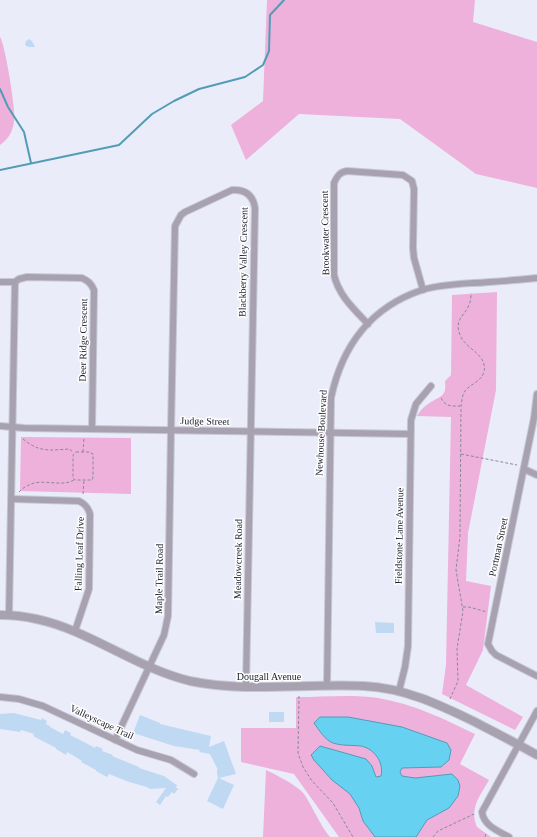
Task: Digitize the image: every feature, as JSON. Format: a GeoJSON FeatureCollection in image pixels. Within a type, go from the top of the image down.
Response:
{"type":"FeatureCollection","features":[{"type":"Feature","properties":{"kind":"street","name":"Brookwater Crescent"},"geometry":{"type":"LineString","coordinates":[[368,324],[343,296],[334,275],[334,183],[343,171],[347,170],[403,175],[412,181],[414,189],[414,258],[423,290]]}},
{"type":"Feature","properties":{"kind":"street","name":"Blackberry Valley Crescent"},"geometry":{"type":"LineString","coordinates":[[170,430],[175,226],[181,215],[186,212],[232,190],[238,190],[243,191],[252,197],[255,208],[250,432]]}},
{"type":"Feature","properties":{"kind":"street","name":"Deer Ridge Crescent"},"geometry":{"type":"LineString","coordinates":[[15,282],[19,279],[27,277],[82,278],[88,280],[92,284],[94,290],[92,429]]}},
{"type":"Feature","properties":{"kind":"street","name":"Newhouse Boulevard"},"geometry":{"type":"LineString","coordinates":[[327,686],[331,398],[338,370],[350,346],[368,324],[381,312],[397,302],[423,290],[446,285],[537,278]]}},
{"type":"Feature","properties":{"kind":"street"},"geometry":{"type":"LineString","coordinates":[[0,282],[15,282],[9,615]]}},
{"type":"Feature","properties":{"kind":"street","name":"Fieldstone Lane Avenue"},"geometry":{"type":"LineString","coordinates":[[399,691],[408,646],[411,420],[416,404],[431,386]]}},
{"type":"Feature","properties":{"kind":"street","name":"Portman Street"},"geometry":{"type":"LineString","coordinates":[[537,394],[534,418],[488,640],[489,648],[496,655],[537,676]]}},
{"type":"Feature","properties":{"kind":"street","name":"Judge Street"},"geometry":{"type":"LineString","coordinates":[[0,426],[92,429],[410,434]]}},
{"type":"Feature","properties":{"kind":"street","name":"Maple Trail Road"},"geometry":{"type":"LineString","coordinates":[[115,740],[164,635],[168,616],[170,430]]}},
{"type":"Feature","properties":{"kind":"street","name":"Meadowcreek Road"},"geometry":{"type":"LineString","coordinates":[[246,686],[250,432]]}},
{"type":"Feature","properties":{"kind":"street"},"geometry":{"type":"LineString","coordinates":[[524,468],[537,475]]}},
{"type":"Feature","properties":{"kind":"street","name":"Falling Leaf Drive"},"geometry":{"type":"LineString","coordinates":[[12,499],[79,501],[84,503],[88,508],[90,514],[90,582],[87,597],[75,631]]}},
{"type":"Feature","properties":{"kind":"street","name":"Dougall Avenue"},"geometry":{"type":"LineString","coordinates":[[0,615],[9,615],[48,622],[75,631],[149,668],[190,681],[219,685],[246,686],[364,686],[399,691],[438,704],[537,755]]}},
{"type":"Feature","properties":{"kind":"street","name":"Valleyscape Trail"},"geometry":{"type":"LineString","coordinates":[[0,697],[19,699],[43,706],[137,750],[171,760],[194,774]]}},
{"type":"Feature","properties":{"kind":"street"},"geometry":{"type":"LineString","coordinates":[[509,837],[488,825],[484,821],[482,812],[537,711]]}},
{"type":"Feature","properties":{"kind":"path"},"geometry":{"type":"LineString","coordinates":[[450,699],[458,681],[457,649],[462,607],[456,570],[460,536],[461,406],[464,392],[481,378],[484,368],[482,359],[464,344],[459,331],[459,321],[469,305],[471,293]]}},
{"type":"Feature","properties":{"kind":"path"},"geometry":{"type":"LineString","coordinates":[[440,398],[444,403],[450,406],[461,406]]}},
{"type":"Feature","properties":{"kind":"path"},"geometry":{"type":"LineString","coordinates":[[83,452],[84,437]]}},
{"type":"Feature","properties":{"kind":"path"},"geometry":{"type":"LineString","coordinates":[[19,492],[27,486],[40,482],[69,483],[74,479],[93,479],[94,455],[91,452],[74,453],[70,449],[46,450],[35,448],[23,439]]}},
{"type":"Feature","properties":{"kind":"path"},"geometry":{"type":"LineString","coordinates":[[74,453],[74,479]]}},
{"type":"Feature","properties":{"kind":"path"},"geometry":{"type":"LineString","coordinates":[[461,454],[524,468]]}},
{"type":"Feature","properties":{"kind":"path"},"geometry":{"type":"LineString","coordinates":[[83,494],[84,480]]}},
{"type":"Feature","properties":{"kind":"path"},"geometry":{"type":"LineString","coordinates":[[462,607],[469,607],[494,614]]}},
{"type":"Feature","properties":{"kind":"path"},"geometry":{"type":"LineString","coordinates":[[299,696],[298,753],[303,767],[312,781],[333,803],[353,837]]}},
{"type":"Feature","properties":{"kind":"path"},"geometry":{"type":"LineString","coordinates":[[433,837],[438,830],[474,814]]}},
{"type":"Feature","properties":{"kind":"path"},"geometry":{"type":"LineString","coordinates":[[485,837],[486,833]]}},
{"type":"Feature","properties":{"kind":"shaded area"},"geometry":{"type":"Polygon","coordinates":[[[267,0],[475,0],[473,22],[537,42],[537,188],[476,174],[400,119],[299,114],[246,160],[231,125],[263,101],[267,0]]]}},
{"type":"Feature","properties":{"kind":"shaded area"},"geometry":{"type":"Polygon","coordinates":[[[0,37],[12,92],[14,122],[8,138],[0,145],[0,37]]]}},
{"type":"Feature","properties":{"kind":"shaded area"},"geometry":{"type":"Polygon","coordinates":[[[497,292],[496,390],[468,533],[466,581],[491,586],[483,650],[466,685],[523,717],[515,730],[442,694],[446,665],[451,417],[417,416],[425,406],[443,394],[445,391],[445,381],[451,375],[452,295],[497,292]]]}},
{"type":"Feature","properties":{"kind":"shaded area"},"geometry":{"type":"Polygon","coordinates":[[[21,437],[131,438],[131,494],[20,491],[21,437]]]}},
{"type":"Feature","properties":{"kind":"shaded area"},"geometry":{"type":"Polygon","coordinates":[[[358,696],[378,698],[416,708],[475,734],[460,764],[489,780],[479,797],[474,814],[477,827],[491,837],[339,837],[294,774],[241,762],[241,728],[296,728],[296,697],[358,696]]]}},
{"type":"Feature","properties":{"kind":"shaded area"},"geometry":{"type":"Polygon","coordinates":[[[266,770],[286,780],[297,787],[304,794],[330,837],[263,837],[266,770]]]}},
{"type":"Feature","properties":{"kind":"water"},"geometry":{"type":"Polygon","coordinates":[[[320,717],[348,717],[402,727],[447,743],[451,750],[449,760],[441,767],[402,768],[400,772],[402,776],[415,778],[452,774],[458,780],[460,786],[458,796],[449,808],[427,820],[416,837],[375,837],[363,821],[359,808],[350,794],[332,780],[311,755],[320,746],[366,759],[372,766],[376,777],[381,776],[382,771],[380,762],[374,753],[366,748],[361,746],[336,744],[327,740],[314,723],[320,717]]]}},
{"type":"Feature","properties":{"kind":"building"},"geometry":{"type":"Polygon","coordinates":[[[29,39],[35,47],[28,47],[25,45],[26,41],[29,39]]]}},
{"type":"Feature","properties":{"kind":"building"},"geometry":{"type":"Polygon","coordinates":[[[375,622],[394,623],[394,633],[376,633],[375,622]]]}},
{"type":"Feature","properties":{"kind":"building"},"geometry":{"type":"Polygon","coordinates":[[[269,712],[284,712],[284,722],[269,722],[269,712]]]}},
{"type":"Feature","properties":{"kind":"building"},"geometry":{"type":"Polygon","coordinates":[[[14,713],[41,720],[42,718],[47,721],[46,724],[63,734],[65,730],[71,733],[70,735],[95,748],[96,746],[103,749],[102,751],[113,755],[112,756],[139,768],[164,776],[178,786],[175,786],[178,789],[174,794],[172,792],[168,797],[166,796],[160,805],[156,802],[166,788],[150,789],[109,774],[107,777],[67,752],[66,755],[33,736],[34,734],[21,730],[20,732],[0,729],[0,714],[14,713]]]}},
{"type":"Feature","properties":{"kind":"building"},"geometry":{"type":"Polygon","coordinates":[[[140,715],[160,724],[211,736],[209,747],[224,741],[236,774],[219,778],[234,785],[223,809],[207,801],[218,778],[218,770],[210,754],[199,752],[200,750],[174,746],[133,733],[140,715]]]}},
{"type":"Feature","properties":{"kind":"waterway"},"geometry":{"type":"LineString","coordinates":[[0,170],[119,145],[152,114],[174,101],[199,89],[245,77],[263,65],[269,51],[270,15],[284,0]]}},
{"type":"Feature","properties":{"kind":"waterway"},"geometry":{"type":"LineString","coordinates":[[0,89],[8,107],[24,132],[31,163]]}}]}
